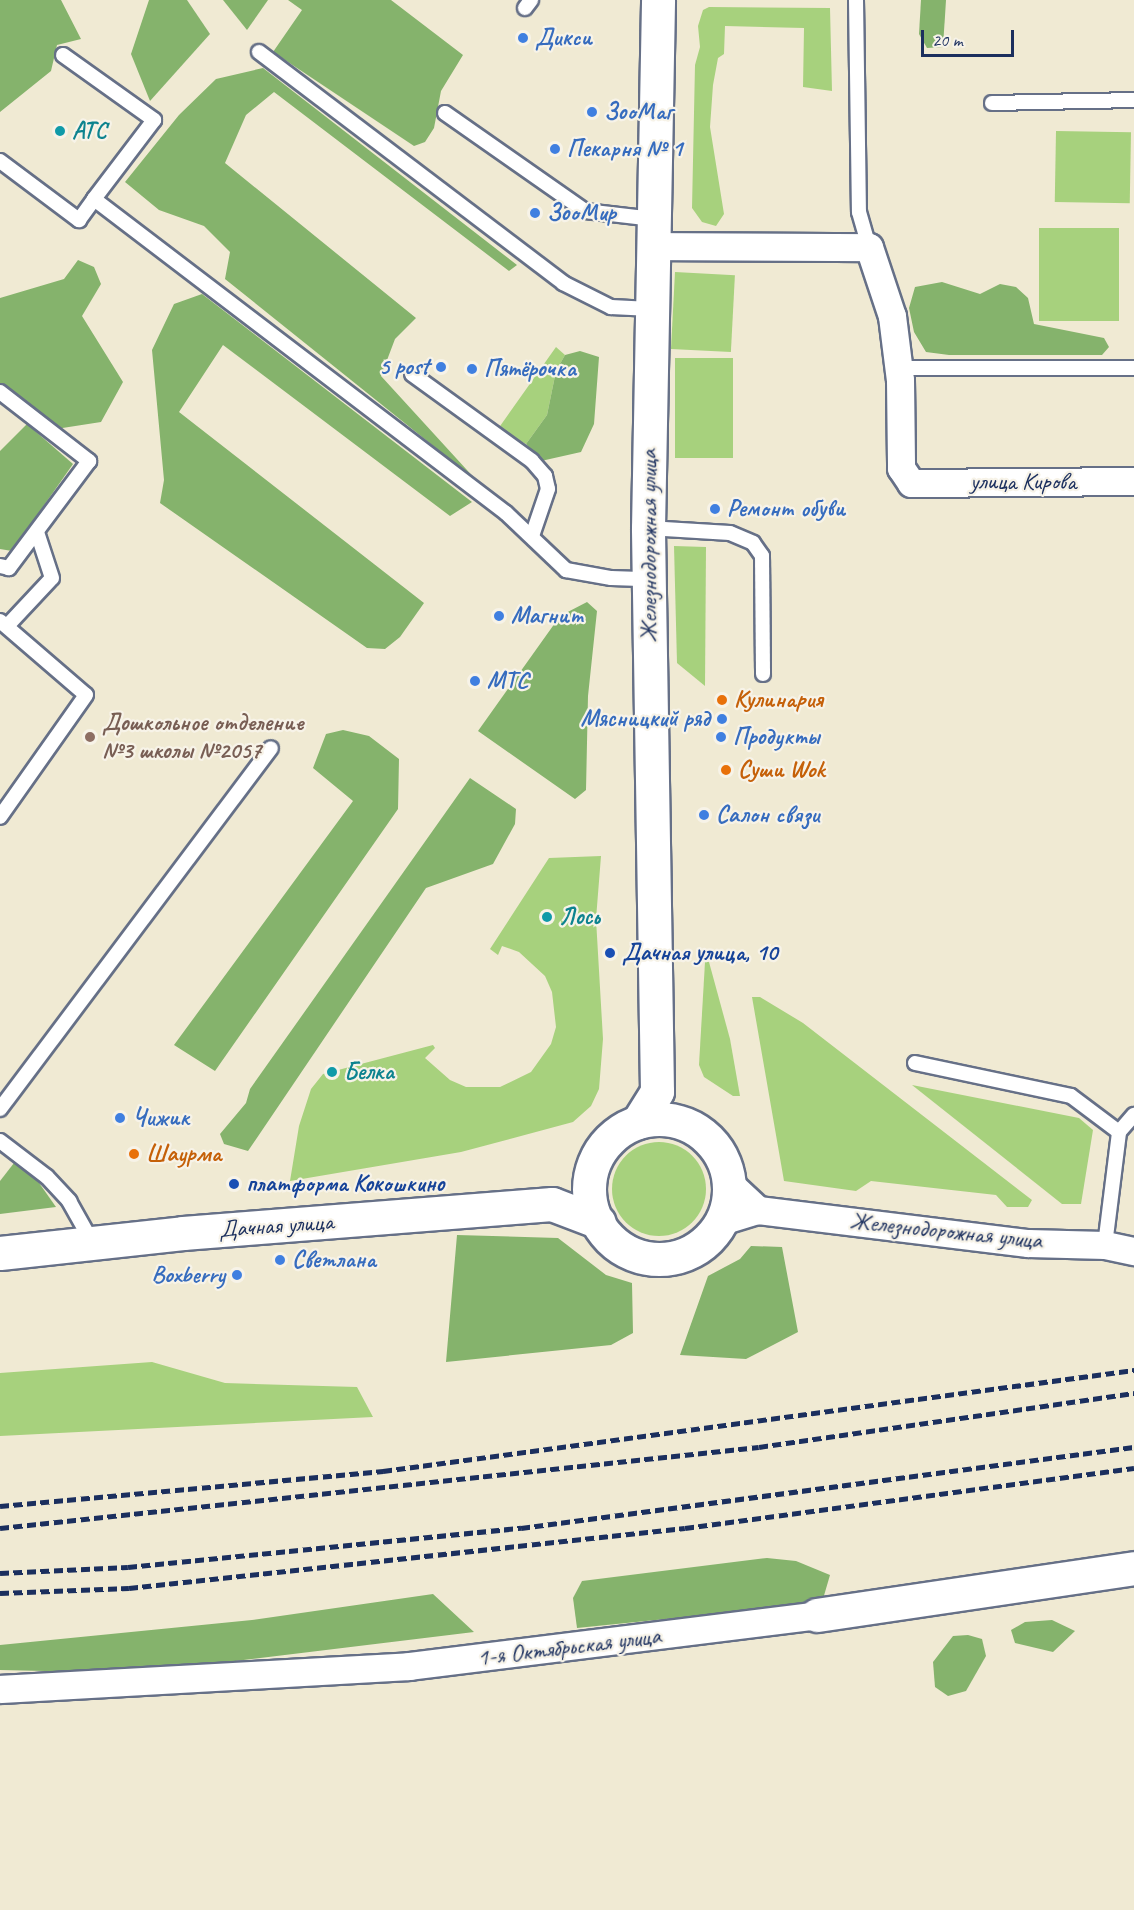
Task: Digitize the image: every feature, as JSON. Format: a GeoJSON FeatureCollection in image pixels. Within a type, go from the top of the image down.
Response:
{"type":"FeatureCollection","features":[{"type":"Feature","properties":{"kind":"street","name":"Железнодорожная улица"},"geometry":{"type":"LineString","coordinates":[[657,1091],[648,528],[658,0]]}},
{"type":"Feature","properties":{"kind":"street"},"geometry":{"type":"LineString","coordinates":[[654,232],[869,247],[885,285],[899,368]]}},
{"type":"Feature","properties":{"kind":"street","name":"улица Кирова"},"geometry":{"type":"LineString","coordinates":[[899,368],[901,468],[911,483],[1134,482]]}},
{"type":"Feature","properties":{"kind":"street"},"geometry":{"type":"LineString","coordinates":[[638,1122],[657,1091],[682,1122]]}},
{"type":"Feature","properties":{"kind":"street"},"geometry":{"type":"LineString","coordinates":[[729,1183],[721,1221],[700,1246],[681,1256],[658,1259],[637,1255],[617,1245],[598,1222],[592,1210],[591,1174],[603,1147],[619,1131],[638,1122],[660,1118],[682,1122],[701,1132],[717,1148],[729,1183],[758,1210]]}},
{"type":"Feature","properties":{"kind":"street"},"geometry":{"type":"LineString","coordinates":[[552,1204],[591,1174]]}},
{"type":"Feature","properties":{"kind":"street","name":"Дачная улица"},"geometry":{"type":"LineString","coordinates":[[0,1253],[92,1243],[552,1204],[598,1222]]}},
{"type":"Feature","properties":{"kind":"street","name":"Железнодорожная улица"},"geometry":{"type":"LineString","coordinates":[[721,1221],[758,1210],[1028,1243],[1106,1245],[1134,1251]]}},
{"type":"Feature","properties":{"kind":"street","name":"1-я Октябрьская улица"},"geometry":{"type":"LineString","coordinates":[[0,1689],[409,1666],[817,1615],[1134,1568]]}},
{"type":"Feature","properties":{"kind":"lane"},"geometry":{"type":"LineString","coordinates":[[856,0],[859,212],[869,247]]}},
{"type":"Feature","properties":{"kind":"lane"},"geometry":{"type":"LineString","coordinates":[[259,52],[563,283],[611,307],[651,309]]}},
{"type":"Feature","properties":{"kind":"lane"},"geometry":{"type":"LineString","coordinates":[[0,161],[79,220],[154,120],[63,55]]}},
{"type":"Feature","properties":{"kind":"lane"},"geometry":{"type":"LineString","coordinates":[[992,103],[1134,100]]}},
{"type":"Feature","properties":{"kind":"lane"},"geometry":{"type":"LineString","coordinates":[[445,112],[585,211],[654,232]]}},
{"type":"Feature","properties":{"kind":"lane"},"geometry":{"type":"LineString","coordinates":[[94,199],[532,536],[566,570],[601,577],[648,579]]}},
{"type":"Feature","properties":{"kind":"lane"},"geometry":{"type":"LineString","coordinates":[[899,368],[1134,368]]}},
{"type":"Feature","properties":{"kind":"lane"},"geometry":{"type":"LineString","coordinates":[[412,374],[532,462],[545,476],[548,489],[532,536]]}},
{"type":"Feature","properties":{"kind":"lane"},"geometry":{"type":"LineString","coordinates":[[0,392],[89,460],[9,568],[0,566]]}},
{"type":"Feature","properties":{"kind":"lane"},"geometry":{"type":"LineString","coordinates":[[648,528],[730,533],[753,543],[762,556],[763,674]]}},
{"type":"Feature","properties":{"kind":"lane"},"geometry":{"type":"LineString","coordinates":[[0,818],[86,695],[4,623],[52,578],[37,532]]}},
{"type":"Feature","properties":{"kind":"lane"},"geometry":{"type":"LineString","coordinates":[[0,1109],[271,748]]}},
{"type":"Feature","properties":{"kind":"lane"},"geometry":{"type":"LineString","coordinates":[[915,1063],[1071,1096],[1119,1132]]}},
{"type":"Feature","properties":{"kind":"lane"},"geometry":{"type":"LineString","coordinates":[[1106,1245],[1119,1132],[1134,1115]]}},
{"type":"Feature","properties":{"kind":"lane"},"geometry":{"type":"LineString","coordinates":[[0,1141],[47,1177],[69,1201],[92,1243]]}},
{"type":"Feature","properties":{"kind":"green space"},"geometry":{"type":"Polygon","coordinates":[[[0,0],[61,0],[81,39],[57,45],[51,71],[0,112],[0,0]]]}},
{"type":"Feature","properties":{"kind":"green space"},"geometry":{"type":"Polygon","coordinates":[[[149,0],[187,0],[210,34],[150,101],[131,54],[149,0]]]}},
{"type":"Feature","properties":{"kind":"green space"},"geometry":{"type":"Polygon","coordinates":[[[223,0],[268,0],[247,30],[223,0]]]}},
{"type":"Feature","properties":{"kind":"green space"},"geometry":{"type":"Polygon","coordinates":[[[288,0],[391,0],[463,55],[441,91],[434,128],[425,142],[414,146],[273,52],[302,10],[288,0]]]}},
{"type":"Feature","properties":{"kind":"green space"},"geometry":{"type":"Polygon","coordinates":[[[921,0],[946,0],[943,47],[927,48],[919,34],[921,0]]]}},
{"type":"Feature","properties":{"kind":"green space"},"geometry":{"type":"Polygon","coordinates":[[[709,7],[830,8],[832,91],[803,87],[804,28],[725,26],[724,54],[718,58],[713,85],[710,127],[724,214],[716,226],[702,222],[692,208],[695,65],[700,47],[698,26],[703,10],[709,7]]]}},
{"type":"Feature","properties":{"kind":"green space"},"geometry":{"type":"Polygon","coordinates":[[[263,68],[517,265],[509,271],[274,92],[246,115],[225,163],[416,318],[395,339],[381,376],[477,481],[225,279],[230,252],[204,226],[159,210],[125,182],[179,115],[216,79],[263,68]]]}},
{"type":"Feature","properties":{"kind":"green space"},"geometry":{"type":"Polygon","coordinates":[[[1056,131],[1131,132],[1130,203],[1055,202],[1056,131]]]}},
{"type":"Feature","properties":{"kind":"green space"},"geometry":{"type":"Polygon","coordinates":[[[1039,228],[1119,228],[1119,321],[1039,321],[1039,228]]]}},
{"type":"Feature","properties":{"kind":"green space"},"geometry":{"type":"Polygon","coordinates":[[[78,260],[94,267],[101,284],[82,316],[123,382],[101,422],[56,429],[0,385],[0,298],[64,279],[78,260]]]}},
{"type":"Feature","properties":{"kind":"green space"},"geometry":{"type":"Polygon","coordinates":[[[675,272],[735,275],[731,352],[671,349],[675,272]]]}},
{"type":"Feature","properties":{"kind":"green space"},"geometry":{"type":"Polygon","coordinates":[[[942,282],[980,294],[1000,284],[1016,287],[1028,298],[1034,324],[1104,338],[1109,347],[1102,355],[949,355],[926,352],[914,332],[909,308],[915,287],[942,282]]]}},
{"type":"Feature","properties":{"kind":"green space"},"geometry":{"type":"Polygon","coordinates":[[[202,294],[472,502],[450,516],[223,345],[179,412],[424,603],[400,637],[385,649],[367,648],[160,503],[164,480],[152,350],[174,304],[202,294]]]}},
{"type":"Feature","properties":{"kind":"green space"},"geometry":{"type":"Polygon","coordinates":[[[556,347],[565,355],[556,371],[547,415],[526,444],[498,429],[556,347]]]}},
{"type":"Feature","properties":{"kind":"green space"},"geometry":{"type":"Polygon","coordinates":[[[580,351],[599,357],[594,424],[581,452],[541,461],[526,444],[547,415],[556,371],[565,355],[580,351]]]}},
{"type":"Feature","properties":{"kind":"green space"},"geometry":{"type":"Polygon","coordinates":[[[675,358],[733,358],[733,458],[675,458],[675,358]]]}},
{"type":"Feature","properties":{"kind":"green space"},"geometry":{"type":"Polygon","coordinates":[[[27,424],[73,464],[12,551],[0,549],[0,451],[27,424]]]}},
{"type":"Feature","properties":{"kind":"green space"},"geometry":{"type":"Polygon","coordinates":[[[674,546],[706,547],[705,686],[677,663],[674,546]]]}},
{"type":"Feature","properties":{"kind":"green space"},"geometry":{"type":"Polygon","coordinates":[[[587,602],[597,611],[588,696],[586,790],[575,799],[478,731],[560,616],[587,602]]]}},
{"type":"Feature","properties":{"kind":"green space"},"geometry":{"type":"Polygon","coordinates":[[[343,730],[369,736],[399,759],[398,809],[215,1071],[174,1045],[353,801],[313,768],[326,734],[343,730]]]}},
{"type":"Feature","properties":{"kind":"green space"},"geometry":{"type":"Polygon","coordinates":[[[470,778],[516,809],[515,824],[493,864],[426,888],[248,1151],[224,1144],[220,1134],[246,1103],[250,1089],[470,778]]]}},
{"type":"Feature","properties":{"kind":"green space"},"geometry":{"type":"Polygon","coordinates":[[[601,856],[596,919],[603,1039],[599,1089],[591,1106],[573,1122],[461,1152],[290,1181],[299,1126],[311,1089],[323,1074],[433,1045],[435,1048],[425,1058],[450,1080],[466,1087],[500,1087],[531,1072],[551,1044],[556,1027],[552,992],[545,976],[519,952],[502,946],[498,955],[490,949],[549,858],[601,856]]]}},
{"type":"Feature","properties":{"kind":"green space"},"geometry":{"type":"Polygon","coordinates":[[[705,962],[709,962],[730,1039],[740,1096],[733,1096],[704,1077],[699,1065],[705,962]]]}},
{"type":"Feature","properties":{"kind":"green space"},"geometry":{"type":"Polygon","coordinates":[[[752,997],[760,997],[803,1023],[1032,1200],[1028,1207],[1007,1207],[996,1195],[871,1181],[856,1191],[784,1181],[752,997]]]}},
{"type":"Feature","properties":{"kind":"green space"},"geometry":{"type":"Polygon","coordinates":[[[912,1085],[1079,1118],[1093,1130],[1081,1204],[1062,1204],[912,1085]]]}},
{"type":"Feature","properties":{"kind":"green space"},"geometry":{"type":"Polygon","coordinates":[[[659,1142],[677,1146],[692,1156],[702,1171],[706,1189],[702,1207],[692,1222],[677,1232],[659,1236],[641,1232],[626,1222],[616,1207],[612,1189],[616,1171],[626,1156],[641,1146],[659,1142]]]}},
{"type":"Feature","properties":{"kind":"green space"},"geometry":{"type":"Polygon","coordinates":[[[14,1163],[37,1180],[56,1207],[0,1214],[0,1181],[14,1163]]]}},
{"type":"Feature","properties":{"kind":"green space"},"geometry":{"type":"Polygon","coordinates":[[[457,1235],[558,1238],[606,1275],[632,1283],[633,1333],[611,1345],[446,1362],[457,1235]]]}},
{"type":"Feature","properties":{"kind":"green space"},"geometry":{"type":"Polygon","coordinates":[[[751,1246],[782,1247],[798,1332],[746,1359],[680,1355],[708,1276],[740,1259],[751,1246]]]}},
{"type":"Feature","properties":{"kind":"green space"},"geometry":{"type":"Polygon","coordinates":[[[152,1362],[225,1383],[357,1387],[373,1417],[0,1436],[0,1373],[152,1362]]]}},
{"type":"Feature","properties":{"kind":"green space"},"geometry":{"type":"Polygon","coordinates":[[[767,1558],[796,1561],[830,1575],[823,1599],[785,1607],[577,1628],[573,1598],[582,1581],[767,1558]]]}},
{"type":"Feature","properties":{"kind":"green space"},"geometry":{"type":"Polygon","coordinates":[[[433,1594],[474,1632],[136,1673],[0,1670],[0,1645],[252,1620],[433,1594]]]}},
{"type":"Feature","properties":{"kind":"green space"},"geometry":{"type":"Polygon","coordinates":[[[1052,1620],[1075,1631],[1053,1652],[1015,1643],[1011,1630],[1025,1622],[1052,1620]]]}},
{"type":"Feature","properties":{"kind":"green space"},"geometry":{"type":"Polygon","coordinates":[[[968,1635],[982,1639],[986,1656],[966,1691],[948,1696],[935,1687],[933,1662],[953,1636],[968,1635]]]}},
{"type":"Feature","properties":{"kind":"railway"},"geometry":{"type":"LineString","coordinates":[[0,1506],[383,1471],[1134,1370]]}},
{"type":"Feature","properties":{"kind":"railway"},"geometry":{"type":"LineString","coordinates":[[0,1528],[759,1447],[1134,1393]]}},
{"type":"Feature","properties":{"kind":"railway"},"geometry":{"type":"LineString","coordinates":[[0,1573],[128,1567],[521,1528],[1134,1447]]}},
{"type":"Feature","properties":{"kind":"railway"},"geometry":{"type":"LineString","coordinates":[[0,1593],[129,1588],[685,1528],[1134,1468]]}},
{"type":"Feature","properties":{"kind":"place","name":"Дикси"},"geometry":{"type":"Point","coordinates":[523,38]}},
{"type":"Feature","properties":{"kind":"place","name":"ЗооМаг"},"geometry":{"type":"Point","coordinates":[592,112]}},
{"type":"Feature","properties":{"kind":"place","name":"АТС"},"geometry":{"type":"Point","coordinates":[60,131]}},
{"type":"Feature","properties":{"kind":"place","name":"Пекарня № 1"},"geometry":{"type":"Point","coordinates":[555,149]}},
{"type":"Feature","properties":{"kind":"place","name":"ЗооМир"},"geometry":{"type":"Point","coordinates":[535,213]}},
{"type":"Feature","properties":{"kind":"place","name":"5 post"},"geometry":{"type":"Point","coordinates":[441,367]}},
{"type":"Feature","properties":{"kind":"place","name":"Пятёрочка"},"geometry":{"type":"Point","coordinates":[472,369]}},
{"type":"Feature","properties":{"kind":"place","name":"Ремонт обуви"},"geometry":{"type":"Point","coordinates":[715,509]}},
{"type":"Feature","properties":{"kind":"place","name":"Магнит"},"geometry":{"type":"Point","coordinates":[499,616]}},
{"type":"Feature","properties":{"kind":"place","name":"МТС"},"geometry":{"type":"Point","coordinates":[475,681]}},
{"type":"Feature","properties":{"kind":"place","name":"Кулинария"},"geometry":{"type":"Point","coordinates":[722,700]}},
{"type":"Feature","properties":{"kind":"place","name":"Мясницкий ряд"},"geometry":{"type":"Point","coordinates":[722,719]}},
{"type":"Feature","properties":{"kind":"place","name":"Дошкольное отделение №3 школы №2057"},"geometry":{"type":"Point","coordinates":[90,737]}},
{"type":"Feature","properties":{"kind":"place","name":"Продукты"},"geometry":{"type":"Point","coordinates":[721,737]}},
{"type":"Feature","properties":{"kind":"place","name":"Суши Wok"},"geometry":{"type":"Point","coordinates":[726,770]}},
{"type":"Feature","properties":{"kind":"place","name":"Салон связи"},"geometry":{"type":"Point","coordinates":[704,815]}},
{"type":"Feature","properties":{"kind":"place","name":"Лось"},"geometry":{"type":"Point","coordinates":[547,917]}},
{"type":"Feature","properties":{"kind":"place","name":"Дачная улица, 10"},"geometry":{"type":"Point","coordinates":[610,953]}},
{"type":"Feature","properties":{"kind":"place","name":"Белка"},"geometry":{"type":"Point","coordinates":[332,1072]}},
{"type":"Feature","properties":{"kind":"place","name":"Чижик"},"geometry":{"type":"Point","coordinates":[120,1118]}},
{"type":"Feature","properties":{"kind":"place","name":"Шаурма"},"geometry":{"type":"Point","coordinates":[134,1154]}},
{"type":"Feature","properties":{"kind":"place","name":"платформа Кокошкино"},"geometry":{"type":"Point","coordinates":[234,1184]}},
{"type":"Feature","properties":{"kind":"place","name":"Светлана"},"geometry":{"type":"Point","coordinates":[280,1260]}},
{"type":"Feature","properties":{"kind":"place","name":"Boxberry"},"geometry":{"type":"Point","coordinates":[237,1275]}}]}
